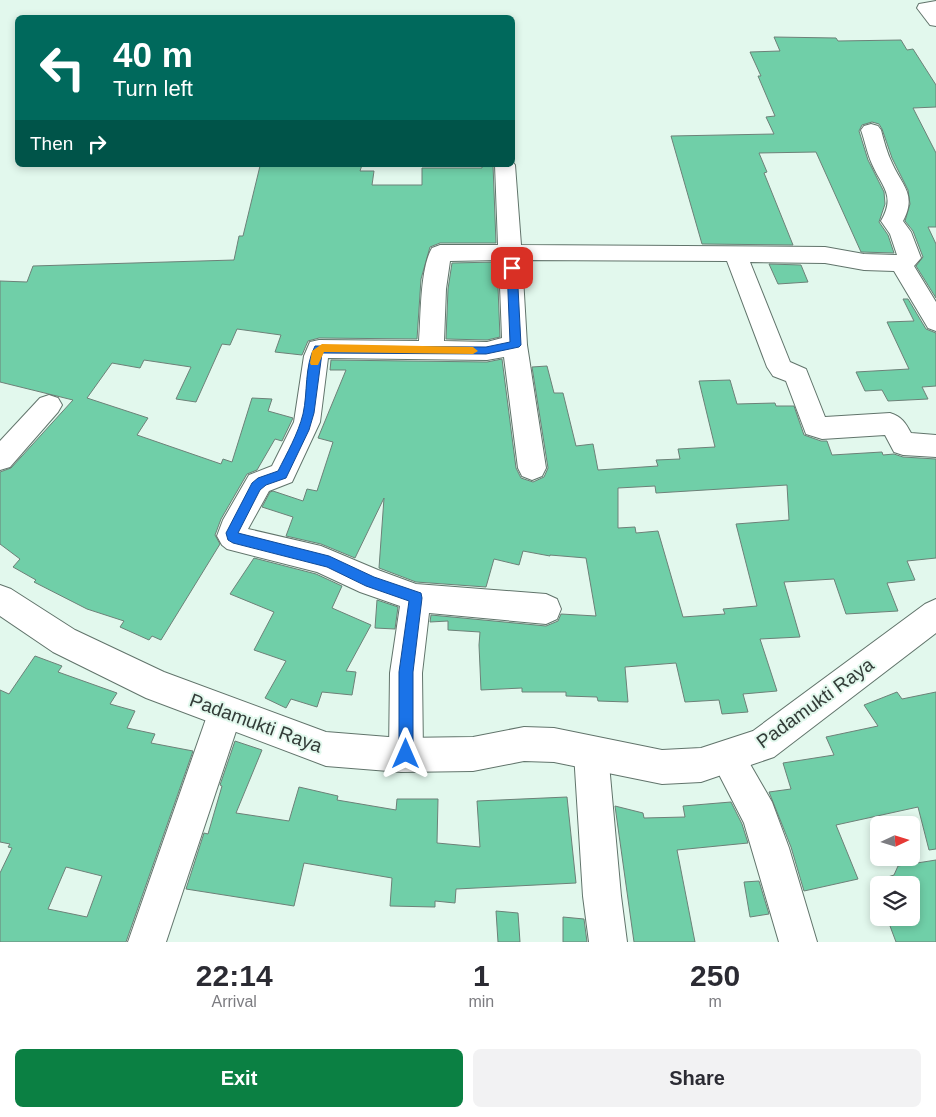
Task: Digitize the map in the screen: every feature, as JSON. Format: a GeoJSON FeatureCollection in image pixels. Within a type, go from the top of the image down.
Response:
{"type":"FeatureCollection","features":[{"type":"Feature","properties":{"kind":"street"},"geometry":{"type":"LineString","coordinates":[[936,6],[925,8],[936,21]]}},
{"type":"Feature","properties":{"kind":"street"},"geometry":{"type":"LineString","coordinates":[[431,351],[438,254],[600,252],[832,256],[864,262],[901,263],[910,258],[900,232],[892,223],[899,208],[898,191],[884,166],[871,130]]}},
{"type":"Feature","properties":{"kind":"street"},"geometry":{"type":"LineString","coordinates":[[505,167],[516,345],[532,468]]}},
{"type":"Feature","properties":{"kind":"street"},"geometry":{"type":"LineString","coordinates":[[736,255],[780,367],[797,376],[815,426],[822,428],[890,424],[894,427],[903,444],[936,446]]}},
{"type":"Feature","properties":{"kind":"street"},"geometry":{"type":"LineString","coordinates":[[901,263],[936,322]]}},
{"type":"Feature","properties":{"kind":"street"},"geometry":{"type":"LineString","coordinates":[[516,345],[486,350],[319,349],[316,356],[309,413],[304,430],[282,474],[262,482],[256,487],[233,530],[232,536],[237,540],[321,559],[371,582],[416,598],[546,609]]}},
{"type":"Feature","properties":{"kind":"street"},"geometry":{"type":"LineString","coordinates":[[0,459],[49,405]]}},
{"type":"Feature","properties":{"kind":"street"},"geometry":{"type":"LineString","coordinates":[[406,754],[406,672],[416,598]]}},
{"type":"Feature","properties":{"kind":"street","name":"Padamukti Raya"},"geometry":{"type":"LineString","coordinates":[[0,599],[64,640],[158,686],[225,713],[326,749],[406,754],[473,754],[524,744],[554,745],[662,768],[701,765],[762,745],[936,614]]}},
{"type":"Feature","properties":{"kind":"street"},"geometry":{"type":"LineString","coordinates":[[147,942],[225,713]]}},
{"type":"Feature","properties":{"kind":"street"},"geometry":{"type":"LineString","coordinates":[[591,753],[602,896],[608,942]]}},
{"type":"Feature","properties":{"kind":"street"},"geometry":{"type":"LineString","coordinates":[[727,757],[759,815],[771,848],[798,942]]}},
{"type":"Feature","properties":{"kind":"building"},"geometry":{"type":"Polygon","coordinates":[[[774,37],[836,38],[838,41],[901,40],[907,50],[913,49],[936,85],[936,107],[913,108],[936,153],[936,227],[928,227],[936,244],[936,298],[916,266],[923,257],[913,231],[905,221],[910,204],[908,190],[892,158],[882,129],[879,124],[872,122],[862,125],[859,131],[868,160],[884,192],[885,204],[879,222],[888,235],[894,253],[861,252],[816,152],[759,153],[767,172],[764,173],[793,245],[702,244],[671,136],[774,134],[766,117],[775,116],[758,76],[761,76],[750,52],[780,51],[774,37]]]}},
{"type":"Feature","properties":{"kind":"building"},"geometry":{"type":"Polygon","coordinates":[[[260,167],[361,167],[360,171],[374,171],[372,185],[422,185],[422,168],[493,167],[496,243],[440,243],[430,247],[421,279],[417,339],[319,338],[308,341],[302,355],[275,352],[281,335],[237,329],[230,345],[222,344],[196,402],[176,399],[191,367],[144,360],[140,368],[112,363],[87,398],[148,418],[137,435],[221,464],[223,459],[232,462],[252,398],[272,399],[268,411],[293,418],[282,441],[275,439],[257,470],[247,474],[221,519],[215,535],[220,544],[161,640],[152,636],[149,640],[120,627],[124,621],[87,609],[34,582],[36,580],[13,567],[20,559],[0,544],[0,472],[11,468],[73,400],[0,382],[0,281],[27,282],[33,266],[234,260],[239,236],[243,236],[260,167]]]}},
{"type":"Feature","properties":{"kind":"building"},"geometry":{"type":"Polygon","coordinates":[[[497,262],[500,337],[487,340],[446,339],[448,289],[452,263],[497,262]]]}},
{"type":"Feature","properties":{"kind":"building"},"geometry":{"type":"Polygon","coordinates":[[[769,264],[801,265],[808,282],[778,284],[769,264]]]}},
{"type":"Feature","properties":{"kind":"building"},"geometry":{"type":"Polygon","coordinates":[[[903,299],[908,299],[926,329],[936,333],[936,386],[922,387],[928,399],[888,401],[882,390],[865,391],[856,372],[909,369],[887,322],[914,321],[903,299]]]}},
{"type":"Feature","properties":{"kind":"building"},"geometry":{"type":"Polygon","coordinates":[[[502,359],[516,468],[521,478],[533,482],[544,477],[548,468],[532,367],[547,366],[554,393],[563,393],[576,446],[593,444],[598,470],[658,466],[656,460],[680,459],[678,449],[715,447],[699,381],[730,380],[737,404],[775,403],[776,406],[794,406],[804,435],[821,441],[827,441],[832,455],[882,452],[883,455],[894,454],[903,457],[936,459],[936,558],[907,561],[915,580],[887,583],[898,611],[846,614],[834,579],[784,582],[800,637],[760,639],[777,691],[743,694],[748,712],[722,714],[719,700],[685,702],[676,663],[625,667],[628,702],[598,701],[597,697],[566,696],[566,692],[522,692],[522,688],[481,690],[480,632],[448,630],[448,621],[430,622],[431,615],[546,626],[558,621],[561,614],[596,616],[586,558],[550,556],[523,551],[519,565],[494,559],[486,587],[416,582],[379,568],[384,498],[355,558],[321,544],[286,536],[293,517],[262,507],[270,492],[273,491],[303,501],[307,489],[317,491],[333,442],[318,438],[346,370],[330,370],[331,360],[487,362],[502,359]],[[787,485],[656,493],[655,486],[618,488],[618,528],[635,527],[636,533],[658,531],[683,617],[725,614],[723,609],[757,606],[736,524],[789,520],[787,485]]]}},
{"type":"Feature","properties":{"kind":"building"},"geometry":{"type":"Polygon","coordinates":[[[254,558],[316,574],[342,586],[332,608],[371,625],[346,671],[356,672],[352,695],[322,692],[317,707],[291,699],[286,708],[265,698],[286,661],[254,650],[274,612],[230,594],[254,558]]]}},
{"type":"Feature","properties":{"kind":"building"},"geometry":{"type":"Polygon","coordinates":[[[377,600],[398,607],[395,629],[375,628],[377,600]]]}},
{"type":"Feature","properties":{"kind":"building"},"geometry":{"type":"Polygon","coordinates":[[[35,656],[62,666],[58,672],[117,693],[110,704],[135,711],[127,728],[155,734],[151,743],[193,751],[126,942],[0,942],[0,873],[12,848],[8,847],[10,844],[0,842],[0,690],[9,694],[35,656]],[[66,867],[48,909],[87,917],[102,876],[66,867]]]}},
{"type":"Feature","properties":{"kind":"building"},"geometry":{"type":"Polygon","coordinates":[[[897,692],[902,699],[936,692],[936,849],[929,850],[918,807],[870,816],[836,825],[858,879],[804,891],[791,847],[769,792],[791,789],[783,763],[834,755],[826,737],[878,726],[864,705],[897,692]]]}},
{"type":"Feature","properties":{"kind":"building"},"geometry":{"type":"Polygon","coordinates":[[[235,741],[262,750],[236,813],[289,821],[299,787],[338,796],[337,800],[396,810],[397,799],[438,799],[437,843],[480,847],[477,801],[567,797],[576,883],[456,889],[455,903],[435,901],[435,907],[390,906],[392,878],[304,863],[294,906],[186,889],[204,833],[208,834],[222,786],[220,785],[235,741]]]}},
{"type":"Feature","properties":{"kind":"building"},"geometry":{"type":"Polygon","coordinates":[[[731,802],[742,824],[748,843],[677,850],[695,942],[634,942],[615,806],[643,813],[644,818],[685,817],[683,806],[731,802]]]}},
{"type":"Feature","properties":{"kind":"building"},"geometry":{"type":"Polygon","coordinates":[[[936,860],[936,942],[896,942],[890,926],[920,926],[920,876],[891,876],[894,875],[898,866],[920,866],[920,863],[936,860]]]}},
{"type":"Feature","properties":{"kind":"building"},"geometry":{"type":"Polygon","coordinates":[[[759,881],[769,914],[750,917],[744,882],[759,881]]]}},
{"type":"Feature","properties":{"kind":"building"},"geometry":{"type":"Polygon","coordinates":[[[496,911],[518,913],[520,942],[498,942],[496,911]]]}},
{"type":"Feature","properties":{"kind":"building"},"geometry":{"type":"Polygon","coordinates":[[[563,917],[584,919],[587,942],[563,942],[563,917]]]}},
{"type":"Feature","properties":{"kind":"slow traffic"},"geometry":{"type":"LineString","coordinates":[[315,363],[317,351],[322,348],[473,351]]}},
{"type":"Feature","properties":{"kind":"route"},"geometry":{"type":"LineString","coordinates":[[406,754],[406,672],[416,598],[371,582],[336,564],[237,540],[232,536],[232,533],[256,487],[262,482],[282,474],[304,430],[309,413],[316,356],[319,349],[493,350],[516,345],[512,268]]}}]}
